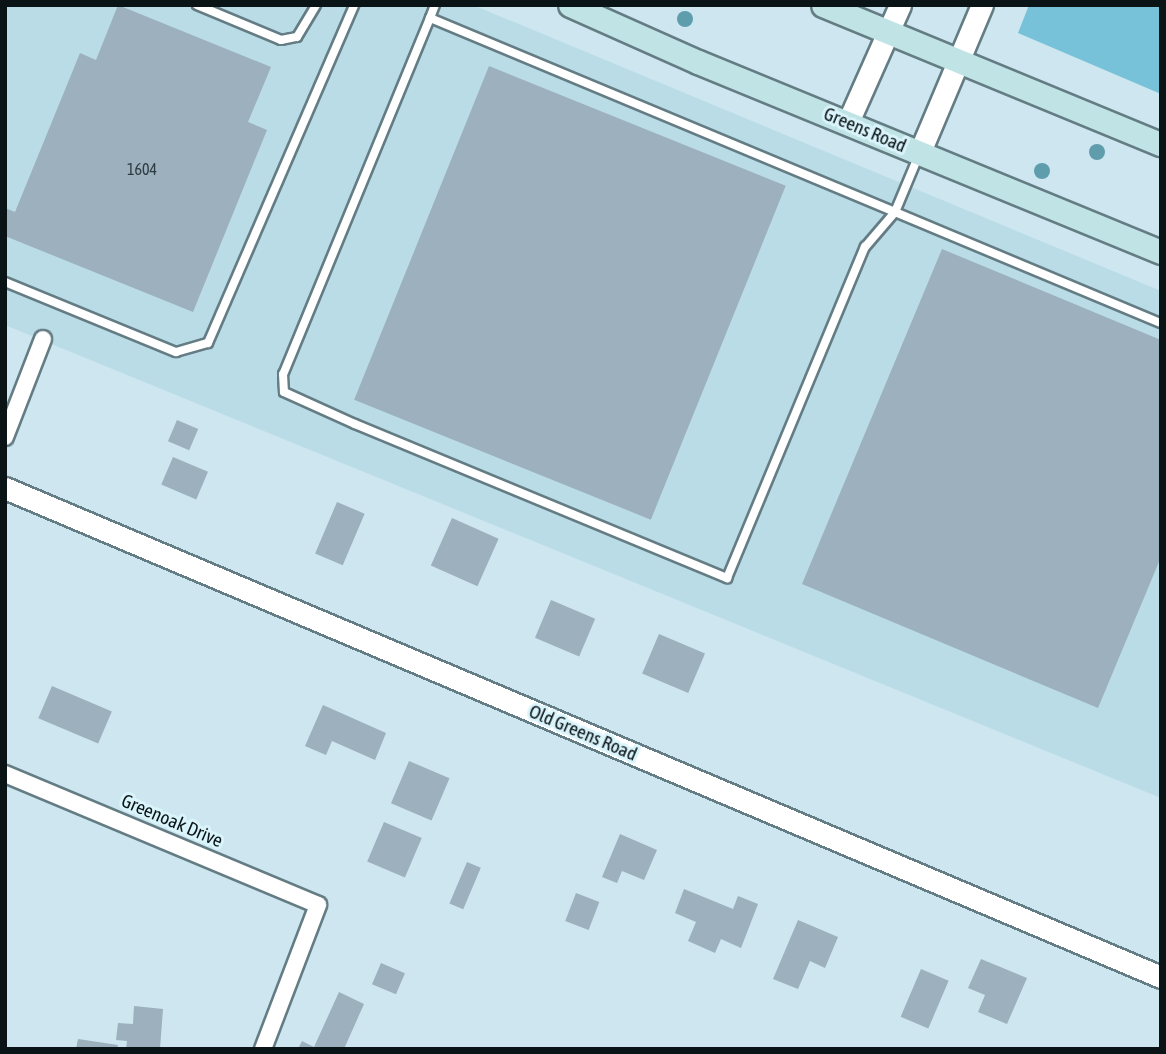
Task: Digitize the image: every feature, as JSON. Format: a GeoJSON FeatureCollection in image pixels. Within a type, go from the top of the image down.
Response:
{"type":"FeatureCollection","features":[{"type":"Feature","properties":{"kind":"main road","name":"Greens Road"},"geometry":{"type":"LineString","coordinates":[[570,5],[919,154],[1161,252]]}},
{"type":"Feature","properties":{"kind":"main road"},"geometry":{"type":"LineString","coordinates":[[822,5],[1161,144]]}},
{"type":"Feature","properties":{"kind":"street"},"geometry":{"type":"LineString","coordinates":[[848,122],[900,5]]}},
{"type":"Feature","properties":{"kind":"street"},"geometry":{"type":"LineString","coordinates":[[919,154],[982,5]]}},
{"type":"Feature","properties":{"kind":"street"},"geometry":{"type":"LineString","coordinates":[[5,437],[43,339]]}},
{"type":"Feature","properties":{"kind":"street","name":"Old Greens Road"},"geometry":{"type":"LineString","coordinates":[[5,488],[1161,977]]}},
{"type":"Feature","properties":{"kind":"street","name":"Greenoak Drive"},"geometry":{"type":"LineString","coordinates":[[5,774],[318,905],[263,1049]]}},
{"type":"Feature","properties":{"kind":"lane"},"geometry":{"type":"LineString","coordinates":[[197,5],[281,40],[298,37],[316,5]]}},
{"type":"Feature","properties":{"kind":"lane"},"geometry":{"type":"LineString","coordinates":[[5,282],[176,352],[208,343],[354,5]]}},
{"type":"Feature","properties":{"kind":"lane"},"geometry":{"type":"LineString","coordinates":[[435,5],[283,374],[284,392],[727,578],[865,247],[895,212],[919,154]]}},
{"type":"Feature","properties":{"kind":"lane"},"geometry":{"type":"LineString","coordinates":[[430,18],[1161,323]]}},
{"type":"Feature","properties":{"kind":"shaded area"},"geometry":{"type":"Polygon","coordinates":[[[5,5],[473,5],[1161,291],[1161,798],[5,325],[5,5]]]}},
{"type":"Feature","properties":{"kind":"shaded area"},"geometry":{"type":"Polygon","coordinates":[[[1029,5],[1161,5],[1161,94],[1018,33],[1029,5]]]}},
{"type":"Feature","properties":{"kind":"building"},"geometry":{"type":"Polygon","coordinates":[[[118,5],[271,67],[248,122],[267,130],[193,312],[5,236],[5,208],[15,212],[80,53],[96,60],[118,5]]]}},
{"type":"Feature","properties":{"kind":"building"},"geometry":{"type":"Polygon","coordinates":[[[489,66],[786,186],[651,520],[354,400],[489,66]]]}},
{"type":"Feature","properties":{"kind":"building"},"geometry":{"type":"Polygon","coordinates":[[[942,249],[1161,340],[1161,557],[1098,708],[802,584],[942,249]]]}},
{"type":"Feature","properties":{"kind":"building"},"geometry":{"type":"Polygon","coordinates":[[[177,420],[198,429],[189,450],[168,441],[177,420]]]}},
{"type":"Feature","properties":{"kind":"building"},"geometry":{"type":"Polygon","coordinates":[[[173,457],[208,472],[196,499],[161,485],[173,457]]]}},
{"type":"Feature","properties":{"kind":"building"},"geometry":{"type":"Polygon","coordinates":[[[337,502],[365,514],[343,565],[315,554],[337,502]]]}},
{"type":"Feature","properties":{"kind":"building"},"geometry":{"type":"Polygon","coordinates":[[[452,518],[499,539],[477,586],[431,566],[452,518]]]}},
{"type":"Feature","properties":{"kind":"building"},"geometry":{"type":"Polygon","coordinates":[[[551,600],[595,619],[579,656],[535,638],[551,600]]]}},
{"type":"Feature","properties":{"kind":"building"},"geometry":{"type":"Polygon","coordinates":[[[659,634],[705,654],[688,693],[642,674],[659,634]]]}},
{"type":"Feature","properties":{"kind":"building"},"geometry":{"type":"Polygon","coordinates":[[[52,686],[112,711],[98,744],[38,718],[52,686]]]}},
{"type":"Feature","properties":{"kind":"building"},"geometry":{"type":"Polygon","coordinates":[[[323,705],[386,733],[375,760],[332,741],[326,755],[305,746],[323,705]]]}},
{"type":"Feature","properties":{"kind":"building"},"geometry":{"type":"Polygon","coordinates":[[[409,761],[450,778],[432,821],[391,803],[409,761]]]}},
{"type":"Feature","properties":{"kind":"building"},"geometry":{"type":"Polygon","coordinates":[[[384,822],[422,838],[405,878],[367,862],[384,822]]]}},
{"type":"Feature","properties":{"kind":"building"},"geometry":{"type":"Polygon","coordinates":[[[620,834],[657,850],[644,880],[622,871],[617,883],[602,877],[620,834]]]}},
{"type":"Feature","properties":{"kind":"building"},"geometry":{"type":"Polygon","coordinates":[[[467,862],[481,868],[463,909],[449,903],[467,862]]]}},
{"type":"Feature","properties":{"kind":"building"},"geometry":{"type":"Polygon","coordinates":[[[684,889],[733,909],[738,896],[758,904],[741,948],[721,939],[715,953],[688,941],[696,922],[675,913],[684,889]]]}},
{"type":"Feature","properties":{"kind":"building"},"geometry":{"type":"Polygon","coordinates":[[[576,893],[599,902],[589,930],[565,921],[576,893]]]}},
{"type":"Feature","properties":{"kind":"building"},"geometry":{"type":"Polygon","coordinates":[[[798,920],[838,937],[825,968],[810,961],[798,989],[773,979],[798,920]]]}},
{"type":"Feature","properties":{"kind":"building"},"geometry":{"type":"Polygon","coordinates":[[[981,959],[1027,978],[1007,1024],[978,1012],[985,995],[968,988],[981,959]]]}},
{"type":"Feature","properties":{"kind":"building"},"geometry":{"type":"Polygon","coordinates":[[[381,963],[405,973],[396,994],[372,984],[381,963]]]}},
{"type":"Feature","properties":{"kind":"building"},"geometry":{"type":"Polygon","coordinates":[[[921,969],[949,981],[928,1029],[901,1017],[921,969]]]}},
{"type":"Feature","properties":{"kind":"building"},"geometry":{"type":"Polygon","coordinates":[[[339,992],[364,1004],[344,1049],[298,1049],[302,1041],[314,1047],[339,992]]]}},
{"type":"Feature","properties":{"kind":"building"},"geometry":{"type":"Polygon","coordinates":[[[134,1006],[163,1009],[160,1049],[126,1049],[127,1041],[116,1040],[118,1023],[133,1024],[134,1006]]]}},
{"type":"Feature","properties":{"kind":"building"},"geometry":{"type":"Polygon","coordinates":[[[78,1039],[118,1045],[117,1049],[76,1049],[78,1039]]]}}]}
